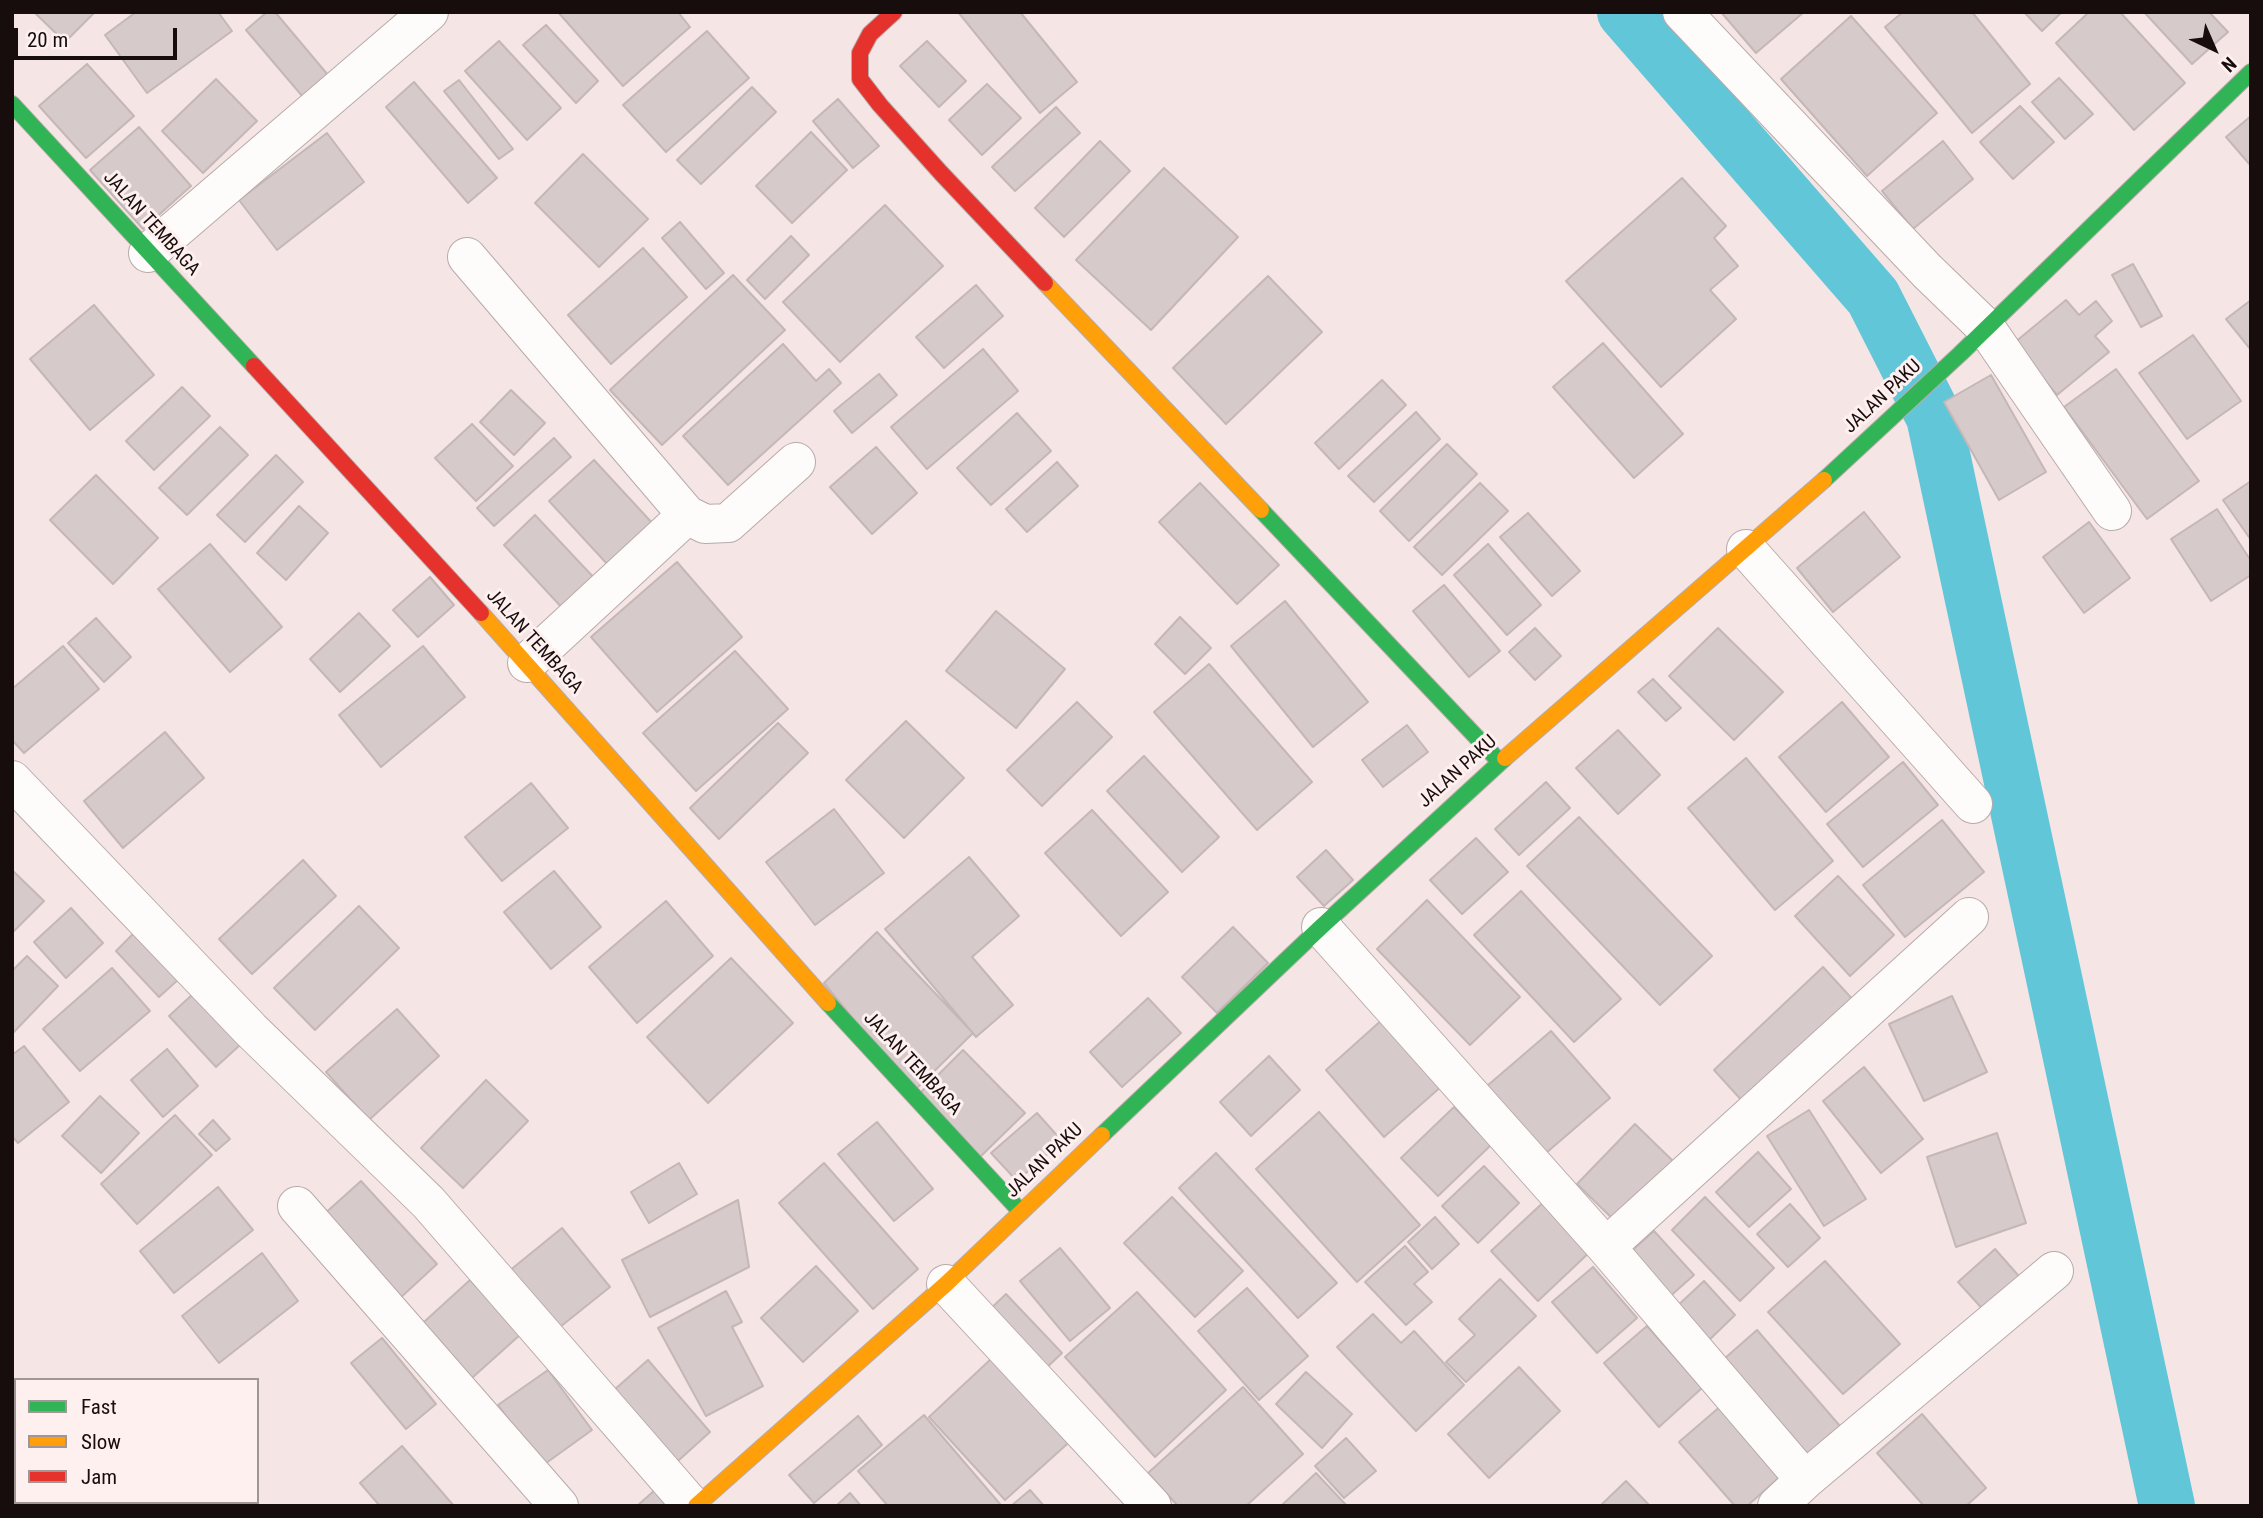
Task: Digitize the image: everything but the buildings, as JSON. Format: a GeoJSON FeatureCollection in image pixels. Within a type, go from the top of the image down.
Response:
{"type":"FeatureCollection","features":[{"type":"Feature","properties":{"kind":"street"},"geometry":{"type":"LineString","coordinates":[[148,253],[429,12]]}},
{"type":"Feature","properties":{"kind":"street"},"geometry":{"type":"LineString","coordinates":[[894,12],[870,34],[860,53],[860,79],[880,105],[941,173],[1500,762]]}},
{"type":"Feature","properties":{"kind":"street"},"geometry":{"type":"LineString","coordinates":[[1682,12],[1927,271],[1973,341],[2112,511]]}},
{"type":"Feature","properties":{"kind":"street","name":"JALAN PAKU"},"geometry":{"type":"LineString","coordinates":[[694,1506],[946,1284],[1321,927],[1500,762],[1810,494],[1973,341],[2251,72]]}},
{"type":"Feature","properties":{"kind":"street","name":"JALAN TEMBAGA"},"geometry":{"type":"LineString","coordinates":[[12,104],[527,663],[820,995],[1021,1212]]}},
{"type":"Feature","properties":{"kind":"street"},"geometry":{"type":"LineString","coordinates":[[467,257],[687,515],[705,524],[728,523],[796,462]]}},
{"type":"Feature","properties":{"kind":"street"},"geometry":{"type":"LineString","coordinates":[[527,663],[687,515]]}},
{"type":"Feature","properties":{"kind":"street"},"geometry":{"type":"LineString","coordinates":[[1746,549],[1973,804]]}},
{"type":"Feature","properties":{"kind":"street"},"geometry":{"type":"LineString","coordinates":[[12,780],[250,1029],[428,1202],[694,1506]]}},
{"type":"Feature","properties":{"kind":"street"},"geometry":{"type":"LineString","coordinates":[[1606,1247],[1969,918]]}},
{"type":"Feature","properties":{"kind":"street"},"geometry":{"type":"LineString","coordinates":[[1321,927],[1606,1247],[1791,1493],[2054,1271]]}},
{"type":"Feature","properties":{"kind":"street"},"geometry":{"type":"LineString","coordinates":[[297,1206],[559,1506]]}},
{"type":"Feature","properties":{"kind":"street"},"geometry":{"type":"LineString","coordinates":[[946,1284],[1152,1506]]}},
{"type":"Feature","properties":{"kind":"waterway"},"geometry":{"type":"LineString","coordinates":[[1625,12],[1873,297],[1934,417],[2167,1506]]}},
{"type":"Feature","properties":{"kind":"traffic: fast"},"geometry":{"type":"LineString","coordinates":[[1824,480],[1960,354],[2251,72]]}},
{"type":"Feature","properties":{"kind":"traffic: fast"},"geometry":{"type":"LineString","coordinates":[[12,104],[254,366]]}},
{"type":"Feature","properties":{"kind":"traffic: fast"},"geometry":{"type":"LineString","coordinates":[[1261,510],[1500,762]]}},
{"type":"Feature","properties":{"kind":"traffic: fast"},"geometry":{"type":"LineString","coordinates":[[1102,1135],[1321,927],[1505,758]]}},
{"type":"Feature","properties":{"kind":"traffic: fast"},"geometry":{"type":"LineString","coordinates":[[828,1003],[1021,1212]]}},
{"type":"Feature","properties":{"kind":"traffic: slow"},"geometry":{"type":"LineString","coordinates":[[1045,283],[1261,510]]}},
{"type":"Feature","properties":{"kind":"traffic: slow"},"geometry":{"type":"LineString","coordinates":[[1505,758],[1824,480]]}},
{"type":"Feature","properties":{"kind":"traffic: slow"},"geometry":{"type":"LineString","coordinates":[[481,613],[828,1003]]}},
{"type":"Feature","properties":{"kind":"traffic: slow"},"geometry":{"type":"LineString","coordinates":[[696,1506],[946,1284],[1102,1135]]}},
{"type":"Feature","properties":{"kind":"traffic: jam"},"geometry":{"type":"LineString","coordinates":[[894,12],[870,34],[860,53],[860,79],[941,173],[1045,283]]}},
{"type":"Feature","properties":{"kind":"traffic: jam"},"geometry":{"type":"LineString","coordinates":[[254,366],[481,613]]}}]}
